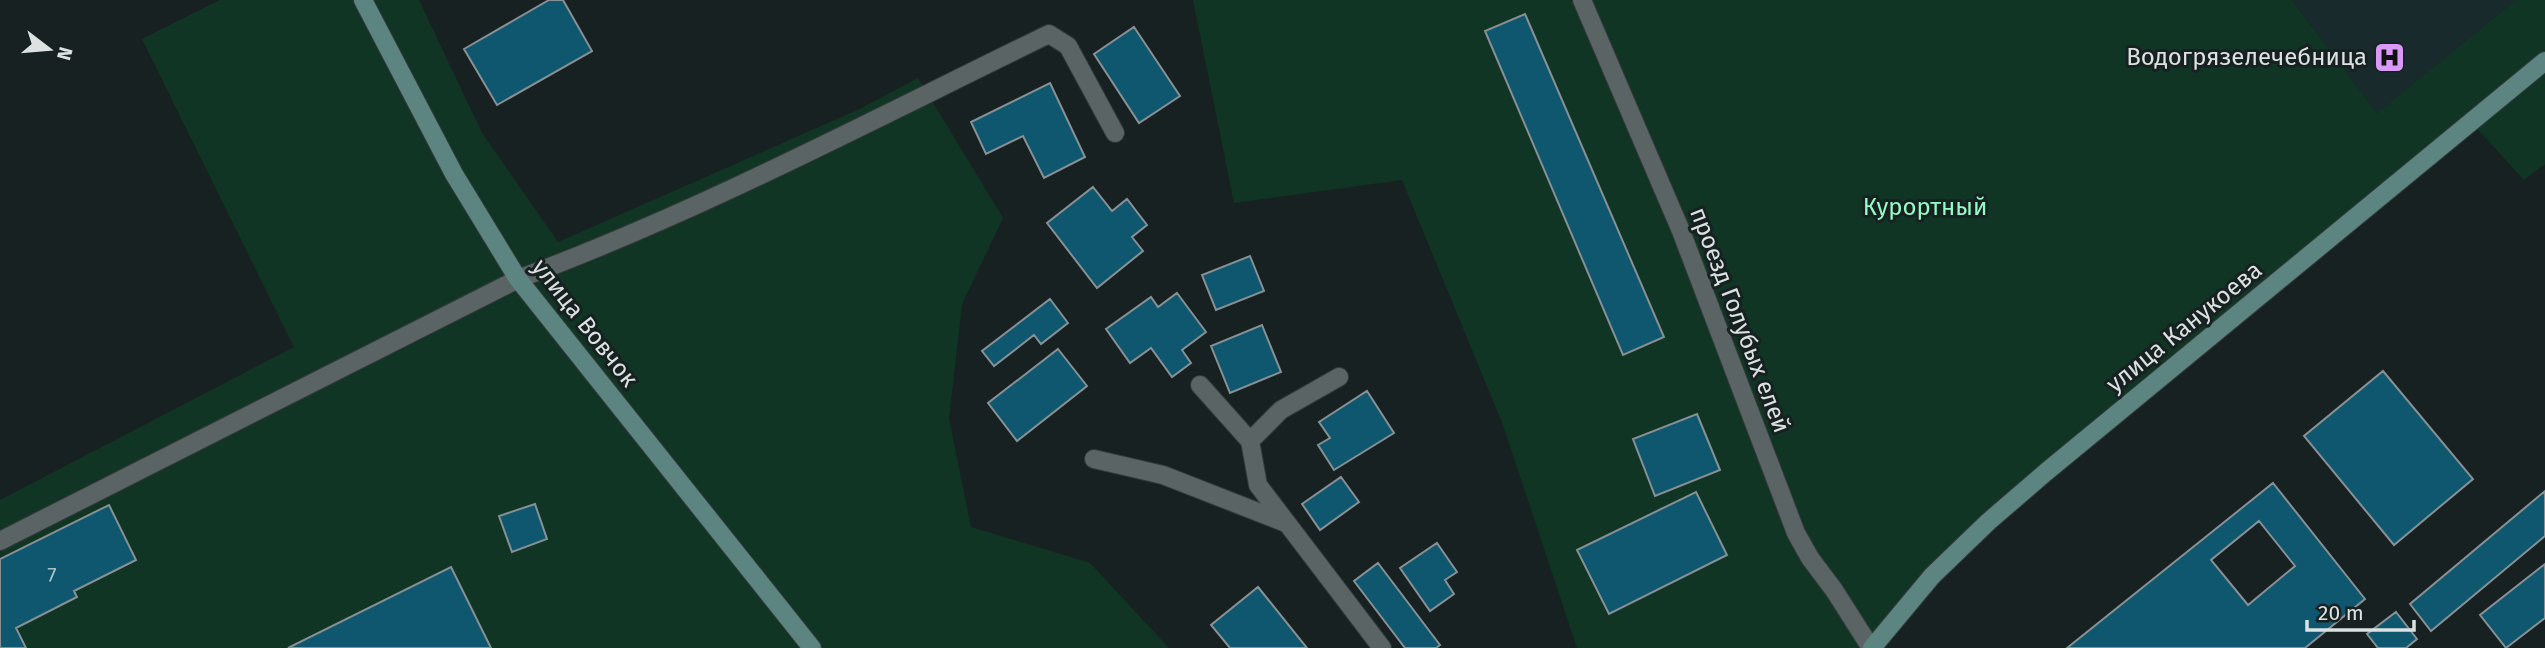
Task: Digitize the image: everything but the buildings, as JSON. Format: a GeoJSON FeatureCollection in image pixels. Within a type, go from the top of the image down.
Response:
{"type":"FeatureCollection","features":[{"type":"Feature","properties":{"kind":"street","name":"улица Вовчок"},"geometry":{"type":"LineString","coordinates":[[363,0],[454,174],[518,279],[812,648]]}},
{"type":"Feature","properties":{"kind":"street","name":"проезд Голубых елей"},"geometry":{"type":"LineString","coordinates":[[1582,0],[1681,231],[1796,533],[1871,648]]}},
{"type":"Feature","properties":{"kind":"street"},"geometry":{"type":"LineString","coordinates":[[0,541],[518,279],[573,258],[728,190],[1049,34],[1068,46],[1115,133]]}},
{"type":"Feature","properties":{"kind":"street","name":"улица Канукоева"},"geometry":{"type":"LineString","coordinates":[[1871,648],[1932,576],[2007,505],[2545,61]]}},
{"type":"Feature","properties":{"kind":"street"},"geometry":{"type":"LineString","coordinates":[[1250,441],[1281,410],[1339,377]]}},
{"type":"Feature","properties":{"kind":"street"},"geometry":{"type":"LineString","coordinates":[[1200,385],[1250,441],[1258,485],[1382,648]]}},
{"type":"Feature","properties":{"kind":"street"},"geometry":{"type":"LineString","coordinates":[[1094,459],[1163,475],[1287,524]]}},
{"type":"Feature","properties":{"kind":"shaded area","name":"Водогрязелечебница"},"geometry":{"type":"Polygon","coordinates":[[[2292,0],[2516,0],[2377,113],[2292,0]]]}},
{"type":"Feature","properties":{"kind":"green space"},"geometry":{"type":"Polygon","coordinates":[[[220,0],[419,0],[482,133],[558,242],[862,108],[918,78],[1003,218],[962,304],[949,419],[971,527],[1090,563],[1169,648],[0,648],[0,500],[294,347],[142,39],[220,0]]]}},
{"type":"Feature","properties":{"kind":"green space","name":"Курортный"},"geometry":{"type":"Polygon","coordinates":[[[1193,0],[2292,0],[2377,113],[2516,0],[2545,0],[2545,164],[2524,180],[2472,123],[2046,472],[1872,648],[1577,648],[1503,425],[1402,180],[1234,203],[1193,0]]]}},
{"type":"Feature","properties":{"kind":"place","name":"Водогрязелечебница"},"geometry":{"type":"Point","coordinates":[2390,57]}}]}
